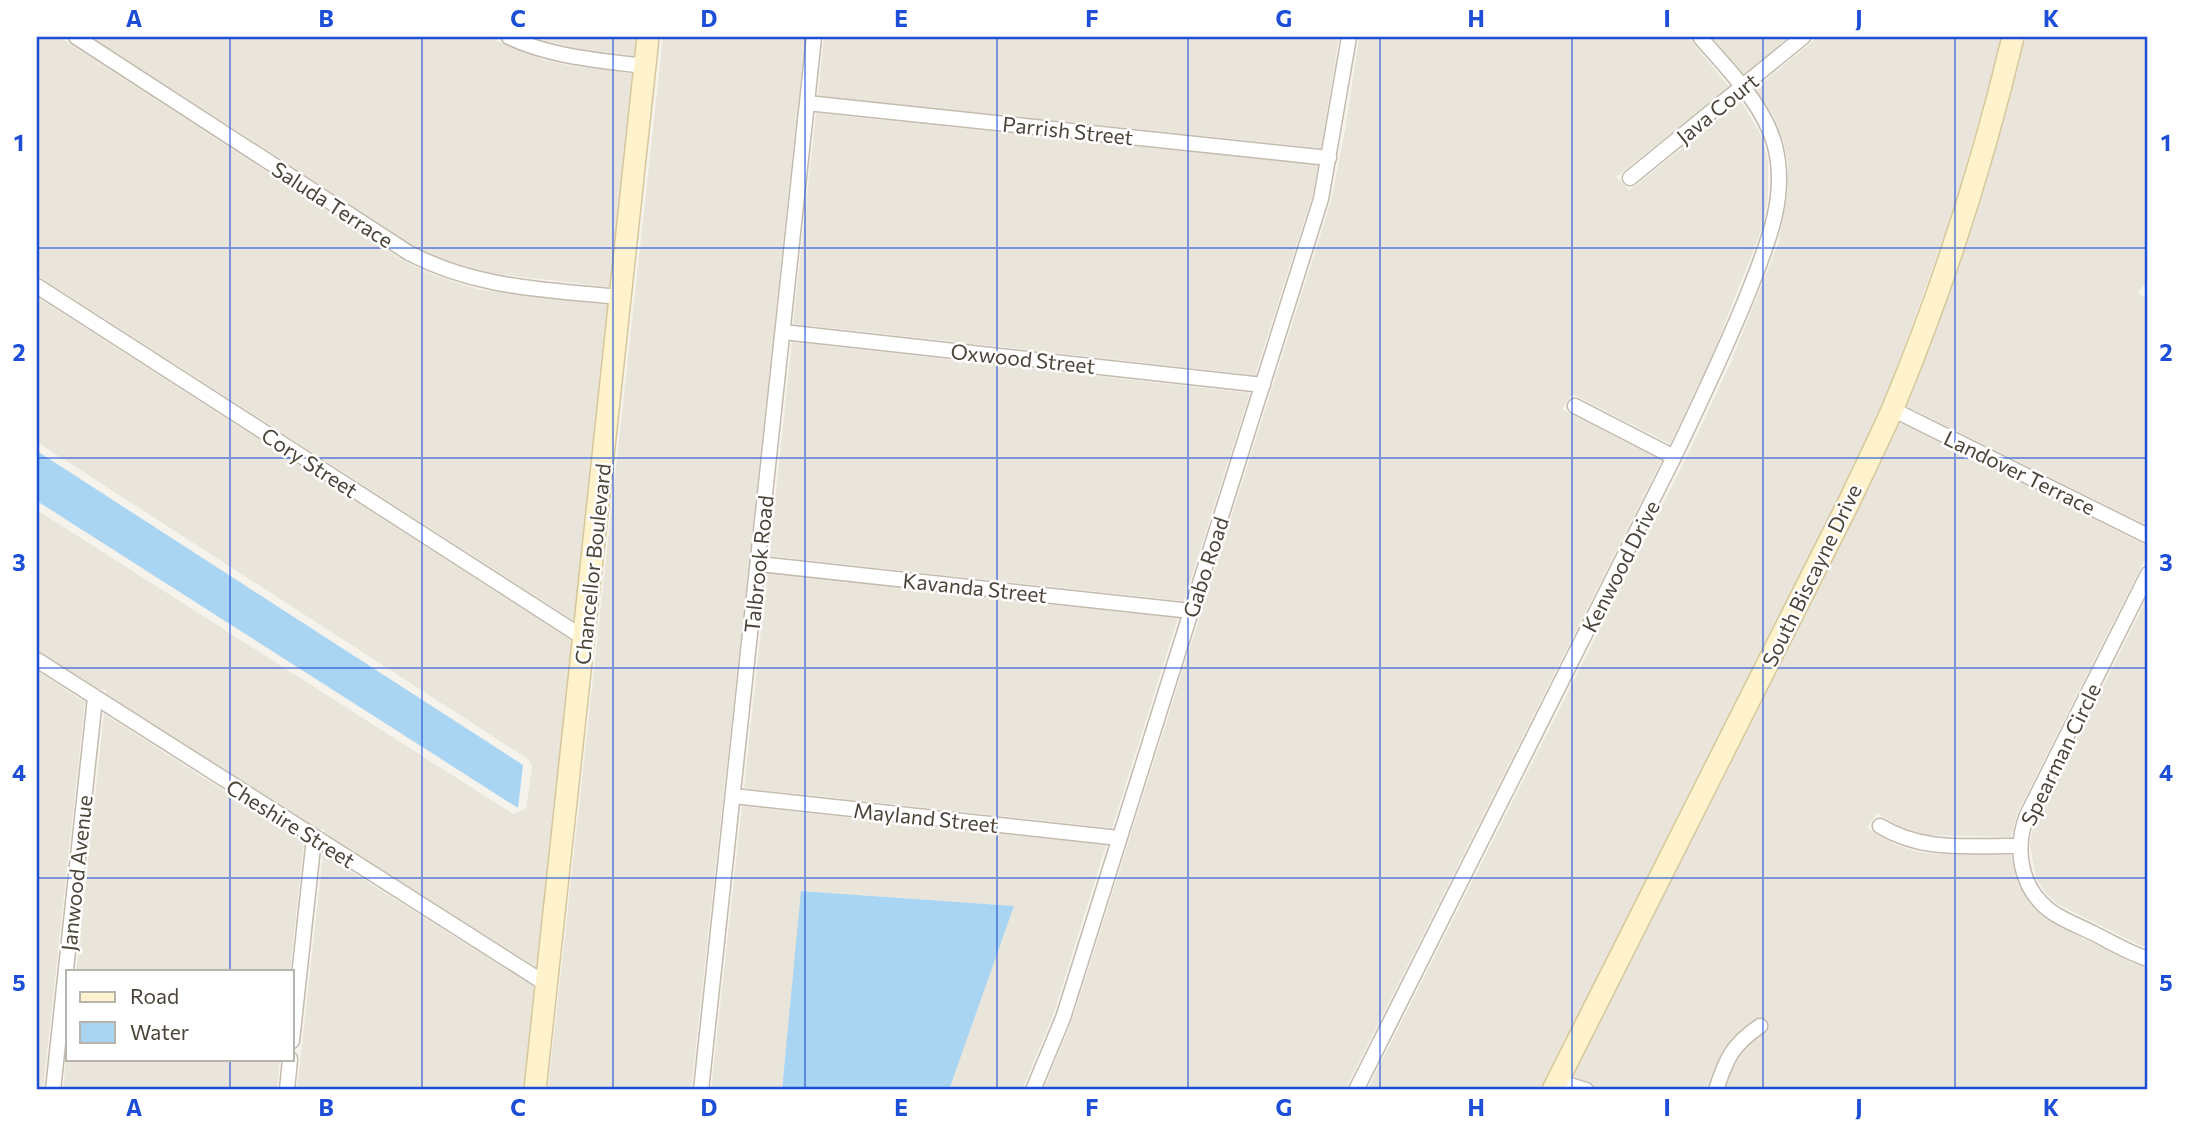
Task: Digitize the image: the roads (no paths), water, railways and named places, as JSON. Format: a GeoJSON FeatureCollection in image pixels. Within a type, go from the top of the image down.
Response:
{"type":"FeatureCollection","features":[{"type":"Feature","properties":{"kind":"street","name":"Saluda Terrace"},"geometry":{"type":"LineString","coordinates":[[76,37],[431,265],[477,280],[619,297]]}},
{"type":"Feature","properties":{"kind":"street"},"geometry":{"type":"LineString","coordinates":[[509,37],[572,57],[644,66]]}},
{"type":"Feature","properties":{"kind":"street","name":"Chancellor Boulevard"},"geometry":{"type":"LineString","coordinates":[[535,1090],[648,37]]}},
{"type":"Feature","properties":{"kind":"street","name":"Talbrook Road"},"geometry":{"type":"LineString","coordinates":[[701,1090],[814,37]]}},
{"type":"Feature","properties":{"kind":"street","name":"Gabo Road"},"geometry":{"type":"LineString","coordinates":[[1033,1090],[1063,1018],[1321,199],[1349,37]]}},
{"type":"Feature","properties":{"kind":"street","name":"Kenwood Drive"},"geometry":{"type":"LineString","coordinates":[[1356,1090],[1674,457],[1721,359],[1768,241],[1776,213],[1779,179],[1775,146],[1764,119],[1700,37]]}},
{"type":"Feature","properties":{"kind":"street","name":"Java Court"},"geometry":{"type":"LineString","coordinates":[[1630,178],[1803,37]]}},
{"type":"Feature","properties":{"kind":"street","name":"South Biscayne Drive"},"geometry":{"type":"LineString","coordinates":[[1555,1086],[1848,505],[1892,409],[1961,221],[2013,37]]}},
{"type":"Feature","properties":{"kind":"street","name":"Parrish Street"},"geometry":{"type":"LineString","coordinates":[[807,103],[1329,158]]}},
{"type":"Feature","properties":{"kind":"street","name":"Cory Street"},"geometry":{"type":"LineString","coordinates":[[37,286],[584,638]]}},
{"type":"Feature","properties":{"kind":"street","name":"Oxwood Street"},"geometry":{"type":"LineString","coordinates":[[783,332],[1263,385]]}},
{"type":"Feature","properties":{"kind":"street"},"geometry":{"type":"LineString","coordinates":[[1575,406],[1674,457]]}},
{"type":"Feature","properties":{"kind":"street","name":"Landover Terrace"},"geometry":{"type":"LineString","coordinates":[[1892,409],[2148,536]]}},
{"type":"Feature","properties":{"kind":"street","name":"Kavanda Street"},"geometry":{"type":"LineString","coordinates":[[759,564],[1191,611]]}},
{"type":"Feature","properties":{"kind":"street","name":"Spearman Circle"},"geometry":{"type":"LineString","coordinates":[[2148,574],[2027,815],[2020,846],[2027,881],[2048,909],[2148,959]]}},
{"type":"Feature","properties":{"kind":"street","name":"Cheshire Street"},"geometry":{"type":"LineString","coordinates":[[37,660],[547,984]]}},
{"type":"Feature","properties":{"kind":"street","name":"Janwood Avenue"},"geometry":{"type":"LineString","coordinates":[[53,1090],[95,698]]}},
{"type":"Feature","properties":{"kind":"street","name":"Mayland Street"},"geometry":{"type":"LineString","coordinates":[[733,796],[1119,838]]}},
{"type":"Feature","properties":{"kind":"street"},"geometry":{"type":"LineString","coordinates":[[1880,826],[1900,838],[1925,844],[2020,846]]}},
{"type":"Feature","properties":{"kind":"street"},"geometry":{"type":"LineString","coordinates":[[294,1023],[314,838]]}},
{"type":"Feature","properties":{"kind":"street"},"geometry":{"type":"LineString","coordinates":[[1716,1090],[1732,1050],[1742,1038],[1760,1026]]}},
{"type":"Feature","properties":{"kind":"street"},"geometry":{"type":"LineString","coordinates":[[287,1090],[290,1060]]}},
{"type":"Feature","properties":{"kind":"street"},"geometry":{"type":"LineString","coordinates":[[1555,1086],[1586,1090]]}},
{"type":"Feature","properties":{"kind":"water"},"geometry":{"type":"Polygon","coordinates":[[[37,451],[523,765],[518,808],[37,501],[37,451]]]}},
{"type":"Feature","properties":{"kind":"water"},"geometry":{"type":"Polygon","coordinates":[[[801,891],[1014,906],[949,1090],[782,1090],[801,891]]]}}]}
